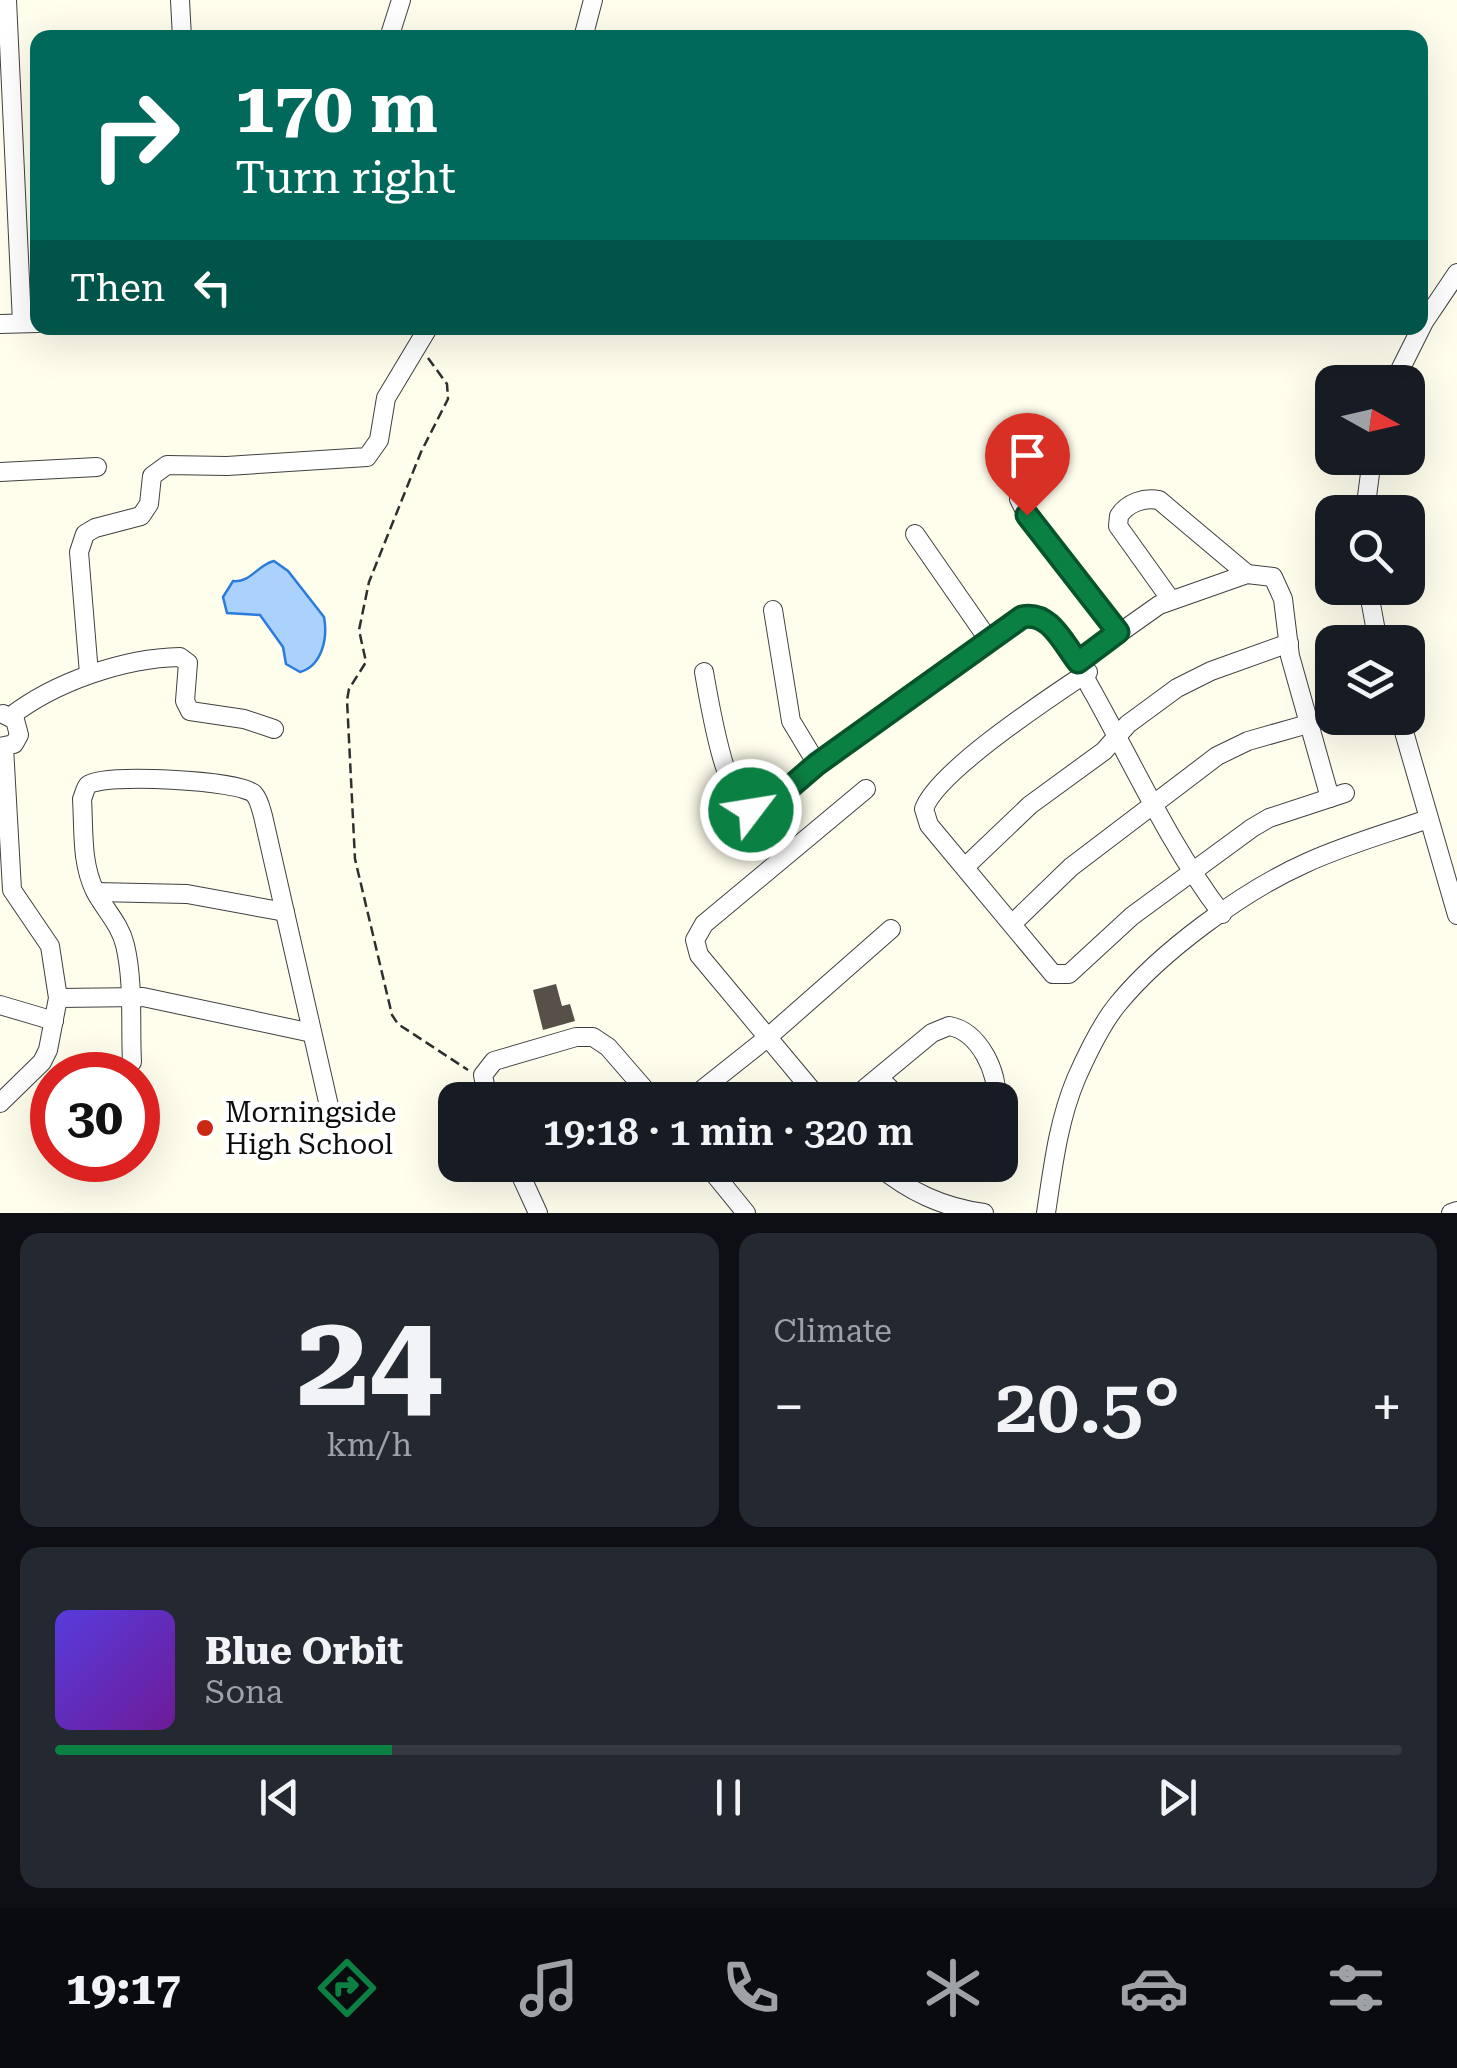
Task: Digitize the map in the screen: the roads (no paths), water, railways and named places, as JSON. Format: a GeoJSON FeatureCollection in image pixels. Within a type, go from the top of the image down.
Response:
{"type":"FeatureCollection","features":[{"type":"Feature","properties":{"kind":"street"},"geometry":{"type":"LineString","coordinates":[[0,324],[30,323],[8,0]]}},
{"type":"Feature","properties":{"kind":"street"},"geometry":{"type":"LineString","coordinates":[[180,0],[182,30]]}},
{"type":"Feature","properties":{"kind":"street"},"geometry":{"type":"LineString","coordinates":[[392,30],[401,0]]}},
{"type":"Feature","properties":{"kind":"street"},"geometry":{"type":"LineString","coordinates":[[584,30],[593,0]]}},
{"type":"Feature","properties":{"kind":"street"},"geometry":{"type":"LineString","coordinates":[[1428,316],[1457,272]]}},
{"type":"Feature","properties":{"kind":"street"},"geometry":{"type":"LineString","coordinates":[[89,674],[79,552],[85,534],[141,516],[149,504],[152,476],[167,465],[227,466],[366,457],[379,440],[386,398],[423,335]]}},
{"type":"Feature","properties":{"kind":"street"},"geometry":{"type":"LineString","coordinates":[[1402,365],[1418,335]]}},
{"type":"Feature","properties":{"kind":"street"},"geometry":{"type":"LineString","coordinates":[[0,472],[97,467]]}},
{"type":"Feature","properties":{"kind":"street"},"geometry":{"type":"LineString","coordinates":[[1019,499],[1027,515],[1118,632]]}},
{"type":"Feature","properties":{"kind":"street"},"geometry":{"type":"LineString","coordinates":[[1171,600],[1118,526],[1118,516],[1130,505],[1160,500],[1247,574]]}},
{"type":"Feature","properties":{"kind":"street"},"geometry":{"type":"LineString","coordinates":[[916,534],[988,639]]}},
{"type":"Feature","properties":{"kind":"street"},"geometry":{"type":"LineString","coordinates":[[1247,574],[1268,575],[1277,581],[1308,724],[1338,796],[1270,818],[1132,916],[1065,976],[1058,976],[1048,969],[925,818],[926,802],[983,747],[1082,669],[1118,632],[1171,600],[1247,574]]}},
{"type":"Feature","properties":{"kind":"street"},"geometry":{"type":"LineString","coordinates":[[773,610],[790,721],[817,764]]}},
{"type":"Feature","properties":{"kind":"street"},"geometry":{"type":"LineString","coordinates":[[704,672],[722,758],[746,808],[756,811],[768,806],[817,764],[988,639],[1022,617],[1039,616],[1052,627],[1082,669],[1195,870],[1226,911]]}},
{"type":"Feature","properties":{"kind":"street"},"geometry":{"type":"LineString","coordinates":[[965,867],[1030,806],[1104,752],[1119,732],[1194,678],[1289,643]]}},
{"type":"Feature","properties":{"kind":"street"},"geometry":{"type":"LineString","coordinates":[[0,1103],[42,1062],[58,998],[50,946],[12,890],[2,747],[14,744],[19,734],[18,724],[5,716],[89,674],[180,657],[188,664],[185,701],[190,711],[244,719],[274,729]]}},
{"type":"Feature","properties":{"kind":"street"},"geometry":{"type":"LineString","coordinates":[[1012,924],[1071,866],[1232,748],[1308,724]]}},
{"type":"Feature","properties":{"kind":"street"},"geometry":{"type":"LineString","coordinates":[[1405,735],[1457,915]]}},
{"type":"Feature","properties":{"kind":"street"},"geometry":{"type":"LineString","coordinates":[[132,1052],[129,969],[121,932],[96,892],[86,867],[82,800],[87,786],[134,779],[249,790],[257,798],[329,1106]]}},
{"type":"Feature","properties":{"kind":"street"},"geometry":{"type":"LineString","coordinates":[[805,1082],[699,955],[694,945],[696,935],[704,924],[866,789]]}},
{"type":"Feature","properties":{"kind":"street"},"geometry":{"type":"LineString","coordinates":[[1046,1213],[1064,1112],[1104,1025],[1140,980],[1226,911],[1308,861],[1428,819]]}},
{"type":"Feature","properties":{"kind":"street"},"geometry":{"type":"LineString","coordinates":[[96,892],[188,894],[285,912]]}},
{"type":"Feature","properties":{"kind":"street"},"geometry":{"type":"LineString","coordinates":[[712,1082],[890,929]]}},
{"type":"Feature","properties":{"kind":"street"},"geometry":{"type":"LineString","coordinates":[[58,998],[130,996],[312,1033]]}},
{"type":"Feature","properties":{"kind":"street"},"geometry":{"type":"LineString","coordinates":[[0,1004],[54,1021]]}},
{"type":"Feature","properties":{"kind":"street"},"geometry":{"type":"LineString","coordinates":[[874,1082],[942,1027],[958,1028],[969,1035],[997,1082]]}},
{"type":"Feature","properties":{"kind":"street"},"geometry":{"type":"LineString","coordinates":[[484,1082],[483,1075],[494,1061],[584,1036],[601,1040],[638,1082]]}},
{"type":"Feature","properties":{"kind":"street"},"geometry":{"type":"LineString","coordinates":[[879,1078],[883,1082]]}},
{"type":"Feature","properties":{"kind":"street"},"geometry":{"type":"LineString","coordinates":[[524,1182],[538,1213]]}},
{"type":"Feature","properties":{"kind":"street"},"geometry":{"type":"LineString","coordinates":[[721,1182],[746,1213]]}},
{"type":"Feature","properties":{"kind":"street"},"geometry":{"type":"LineString","coordinates":[[895,1182],[918,1204],[984,1213]]}},
{"type":"Feature","properties":{"kind":"water"},"geometry":{"type":"Polygon","coordinates":[[[274,561],[288,571],[324,617],[322,650],[314,664],[300,672],[286,664],[283,647],[260,615],[227,613],[223,597],[233,581],[245,579],[274,561]]]}},
{"type":"Feature","properties":{"kind":"place","name":"Morningside High School"},"geometry":{"type":"Point","coordinates":[205,1128]}}]}
